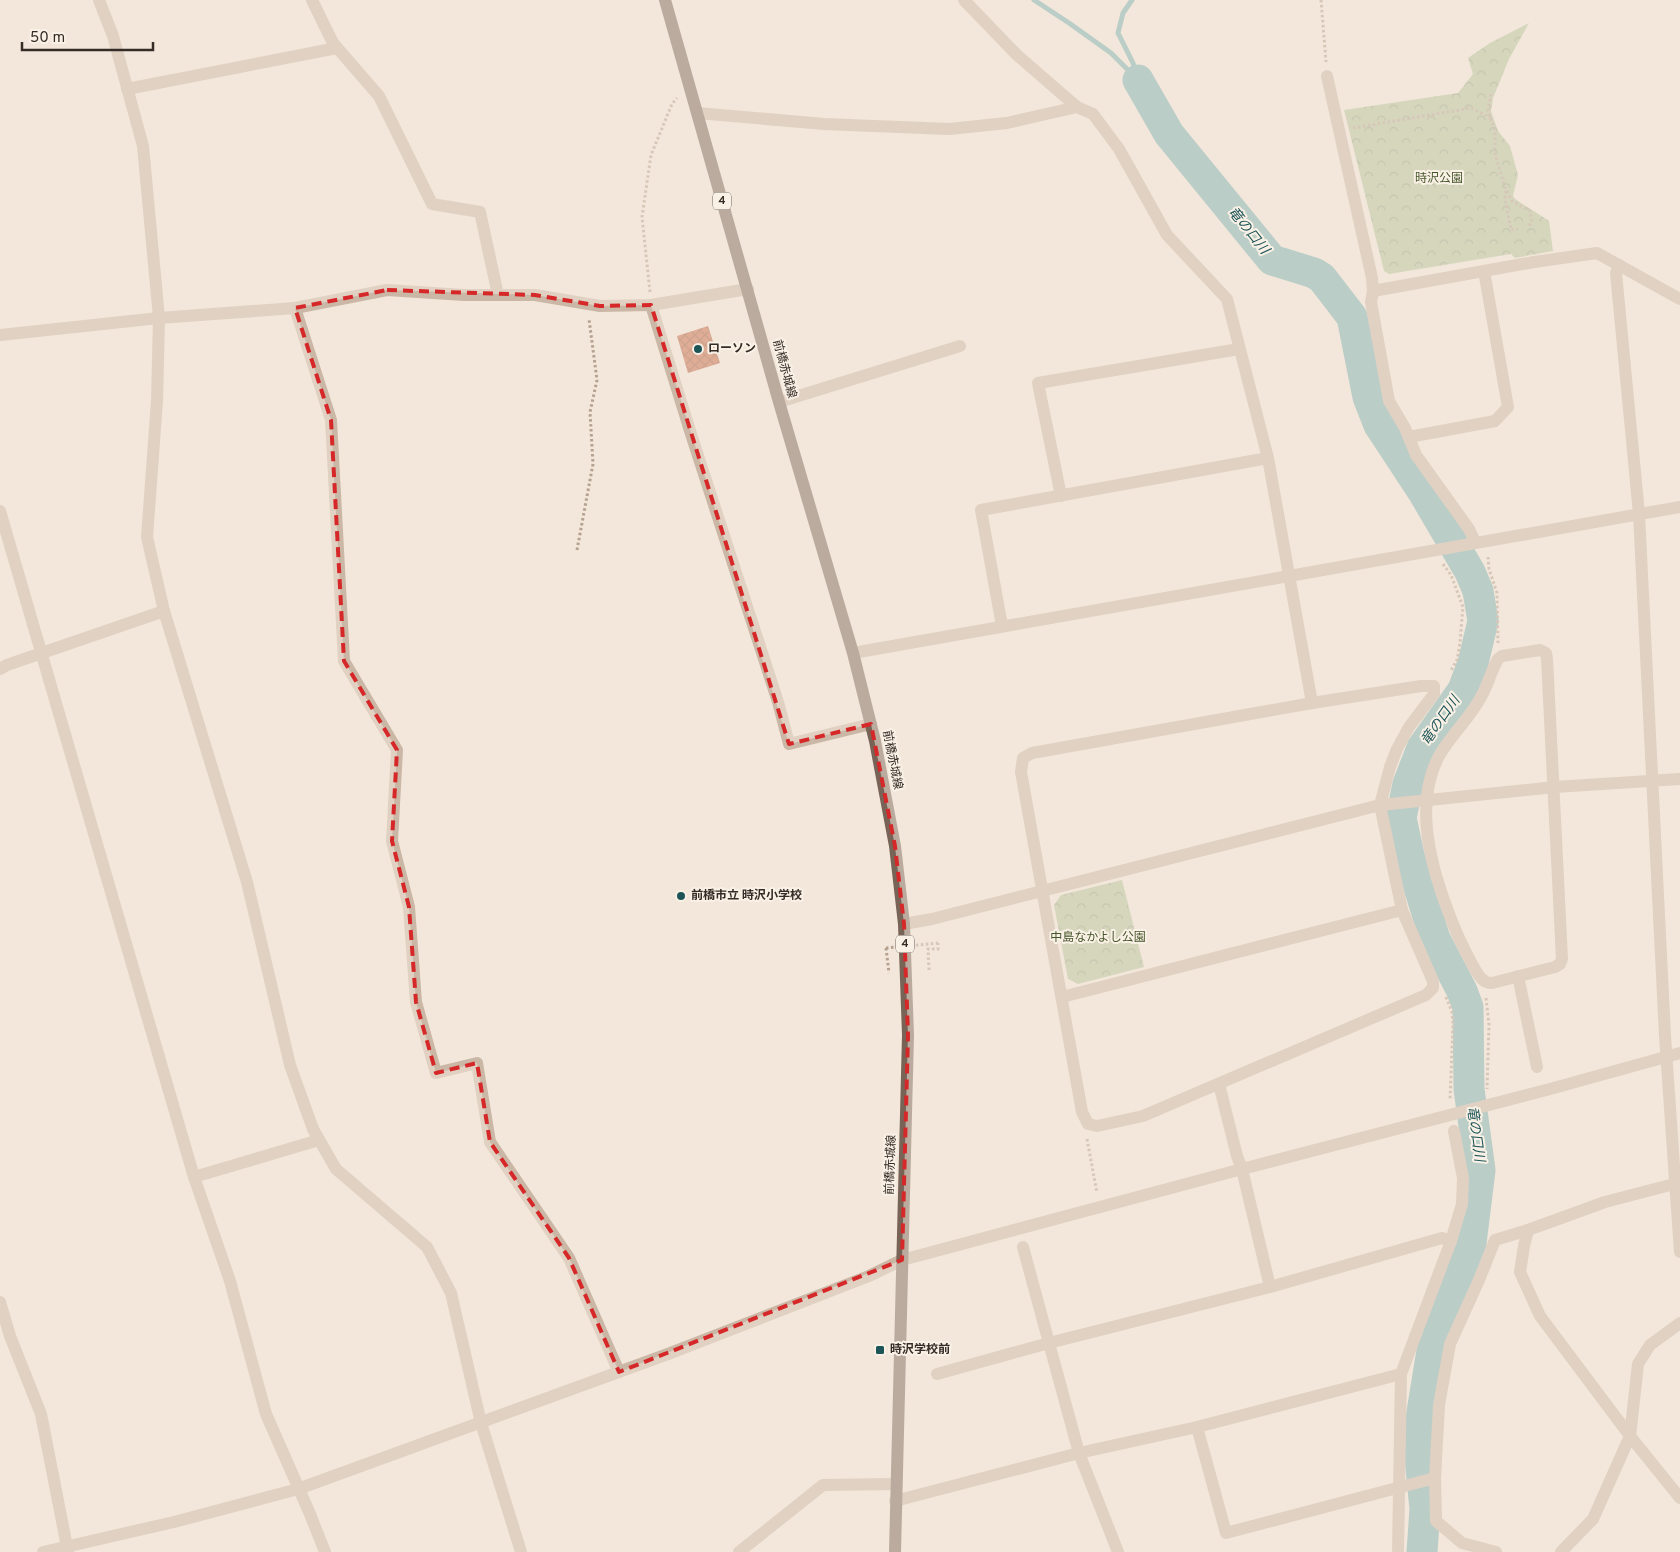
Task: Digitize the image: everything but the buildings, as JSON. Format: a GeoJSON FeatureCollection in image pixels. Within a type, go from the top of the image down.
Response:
{"type":"FeatureCollection","features":[{"type":"Feature","properties":{"kind":"main road","name":"前橋赤城線"},"geometry":{"type":"LineString","coordinates":[[665,0],[779,402],[853,653],[871,724],[895,846],[904,924],[908,1035],[895,1552]]}},
{"type":"Feature","properties":{"kind":"street"},"geometry":{"type":"LineString","coordinates":[[99,0],[113,36],[143,146],[159,318],[157,401],[147,537],[164,612],[247,882],[290,1065],[313,1129],[336,1169],[427,1247],[451,1293],[481,1422],[521,1552]]}},
{"type":"Feature","properties":{"kind":"street"},"geometry":{"type":"LineString","coordinates":[[312,0],[333,43],[380,96],[432,204],[480,212],[498,295]]}},
{"type":"Feature","properties":{"kind":"street"},"geometry":{"type":"LineString","coordinates":[[964,0],[1017,55],[1077,107],[1093,114],[1118,149],[1166,235],[1228,300],[1268,458],[1312,703]]}},
{"type":"Feature","properties":{"kind":"street"},"geometry":{"type":"LineString","coordinates":[[127,89],[337,48]]}},
{"type":"Feature","properties":{"kind":"street"},"geometry":{"type":"LineString","coordinates":[[1327,76],[1373,291],[1371,302],[1389,401],[1416,454],[1466,524],[1473,543]]}},
{"type":"Feature","properties":{"kind":"street"},"geometry":{"type":"LineString","coordinates":[[697,114],[824,124],[949,129],[1007,122],[1077,107]]}},
{"type":"Feature","properties":{"kind":"street"},"geometry":{"type":"LineString","coordinates":[[1373,291],[1597,253],[1680,299]]}},
{"type":"Feature","properties":{"kind":"street"},"geometry":{"type":"LineString","coordinates":[[1619,265],[1616,273],[1639,514],[1666,1056],[1680,1252]]}},
{"type":"Feature","properties":{"kind":"street"},"geometry":{"type":"LineString","coordinates":[[1409,437],[1495,421],[1508,407],[1484,271]]}},
{"type":"Feature","properties":{"kind":"street"},"geometry":{"type":"LineString","coordinates":[[0,334],[159,318],[295,308],[387,290],[464,295],[535,295],[600,306],[651,305],[748,289]]}},
{"type":"Feature","properties":{"kind":"street"},"geometry":{"type":"LineString","coordinates":[[651,305],[778,702],[788,744],[871,724]]}},
{"type":"Feature","properties":{"kind":"street"},"geometry":{"type":"LineString","coordinates":[[295,308],[331,420],[344,661],[397,750],[392,842],[409,907],[416,1002],[436,1073],[477,1063],[490,1142],[569,1258],[619,1372]]}},
{"type":"Feature","properties":{"kind":"street"},"geometry":{"type":"LineString","coordinates":[[779,402],[960,346]]}},
{"type":"Feature","properties":{"kind":"street"},"geometry":{"type":"LineString","coordinates":[[1061,496],[1038,383],[1239,349]]}},
{"type":"Feature","properties":{"kind":"street"},"geometry":{"type":"LineString","coordinates":[[1002,626],[981,510],[1268,458]]}},
{"type":"Feature","properties":{"kind":"street"},"geometry":{"type":"LineString","coordinates":[[853,653],[1680,507]]}},
{"type":"Feature","properties":{"kind":"street"},"geometry":{"type":"LineString","coordinates":[[0,511],[194,1177],[230,1281],[266,1414],[325,1552]]}},
{"type":"Feature","properties":{"kind":"street"},"geometry":{"type":"LineString","coordinates":[[0,669],[164,612]]}},
{"type":"Feature","properties":{"kind":"street"},"geometry":{"type":"LineString","coordinates":[[1540,650],[1546,653],[1555,786],[1562,959],[1560,964],[1492,983],[1480,978],[1460,940],[1445,905],[1435,874],[1424,800],[1440,754],[1482,696],[1498,659],[1502,656],[1540,650]]}},
{"type":"Feature","properties":{"kind":"street"},"geometry":{"type":"LineString","coordinates":[[1421,686],[1434,686],[1434,694],[1409,727],[1396,749],[1390,767],[1385,804],[1402,910],[1433,981],[1433,988],[1426,995],[1142,1116],[1097,1126],[1088,1124],[1082,1112],[1021,772],[1023,758],[1032,753],[1312,703],[1421,686]]}},
{"type":"Feature","properties":{"kind":"street"},"geometry":{"type":"LineString","coordinates":[[904,924],[1043,892],[1385,804],[1555,786],[1680,779]]}},
{"type":"Feature","properties":{"kind":"street"},"geometry":{"type":"LineString","coordinates":[[1062,997],[1402,910]]}},
{"type":"Feature","properties":{"kind":"street"},"geometry":{"type":"LineString","coordinates":[[1518,976],[1537,1067]]}},
{"type":"Feature","properties":{"kind":"street"},"geometry":{"type":"LineString","coordinates":[[43,1552],[67,1549],[298,1489],[619,1372],[869,1276],[902,1260],[1680,1053]]}},
{"type":"Feature","properties":{"kind":"street"},"geometry":{"type":"LineString","coordinates":[[1219,1084],[1242,1169],[1270,1287]]}},
{"type":"Feature","properties":{"kind":"street"},"geometry":{"type":"LineString","coordinates":[[1398,1552],[1401,1488],[1401,1374],[1451,1241],[1462,1204],[1463,1178],[1454,1131]]}},
{"type":"Feature","properties":{"kind":"street"},"geometry":{"type":"LineString","coordinates":[[194,1177],[319,1140]]}},
{"type":"Feature","properties":{"kind":"street"},"geometry":{"type":"LineString","coordinates":[[1496,1552],[1462,1543],[1436,1521],[1434,1478],[1439,1405],[1450,1344],[1495,1240],[1605,1202],[1674,1184]]}},
{"type":"Feature","properties":{"kind":"street"},"geometry":{"type":"LineString","coordinates":[[1528,1230],[1520,1272],[1540,1316],[1630,1436],[1680,1498]]}},
{"type":"Feature","properties":{"kind":"street"},"geometry":{"type":"LineString","coordinates":[[937,1374],[1270,1287],[1442,1238],[1451,1241]]}},
{"type":"Feature","properties":{"kind":"street"},"geometry":{"type":"LineString","coordinates":[[1023,1247],[1079,1453],[1118,1552]]}},
{"type":"Feature","properties":{"kind":"street"},"geometry":{"type":"LineString","coordinates":[[0,1302],[10,1336],[41,1414],[67,1549]]}},
{"type":"Feature","properties":{"kind":"street"},"geometry":{"type":"LineString","coordinates":[[1561,1552],[1593,1519],[1630,1436],[1638,1364],[1650,1346],[1680,1322]]}},
{"type":"Feature","properties":{"kind":"street"},"geometry":{"type":"LineString","coordinates":[[895,1501],[1079,1453],[1197,1427],[1401,1374]]}},
{"type":"Feature","properties":{"kind":"street"},"geometry":{"type":"LineString","coordinates":[[1197,1427],[1226,1532],[1434,1478]]}},
{"type":"Feature","properties":{"kind":"street"},"geometry":{"type":"LineString","coordinates":[[739,1552],[823,1485],[896,1484]]}},
{"type":"Feature","properties":{"kind":"path"},"geometry":{"type":"LineString","coordinates":[[1321,0],[1327,76]]}},
{"type":"Feature","properties":{"kind":"path"},"geometry":{"type":"LineString","coordinates":[[651,305],[642,217],[651,155],[672,104],[688,83]]}},
{"type":"Feature","properties":{"kind":"path"},"geometry":{"type":"LineString","coordinates":[[1491,94],[1488,110],[1495,131],[1495,154],[1506,191],[1512,201],[1530,211],[1532,222],[1528,226]]}},
{"type":"Feature","properties":{"kind":"path"},"geometry":{"type":"LineString","coordinates":[[1338,132],[1471,108],[1490,118]]}},
{"type":"Feature","properties":{"kind":"path"},"geometry":{"type":"LineString","coordinates":[[1506,191],[1505,200],[1511,230],[1518,229]]}},
{"type":"Feature","properties":{"kind":"path"},"geometry":{"type":"LineString","coordinates":[[578,550],[593,464],[590,412],[597,380],[586,303]]}},
{"type":"Feature","properties":{"kind":"path"},"geometry":{"type":"LineString","coordinates":[[1488,557],[1489,569],[1497,593],[1498,649]]}},
{"type":"Feature","properties":{"kind":"path"},"geometry":{"type":"LineString","coordinates":[[1443,564],[1451,575],[1462,607],[1457,660],[1450,672]]}},
{"type":"Feature","properties":{"kind":"path"},"geometry":{"type":"LineString","coordinates":[[890,976],[886,948],[938,943],[938,949],[928,949],[929,970]]}},
{"type":"Feature","properties":{"kind":"path"},"geometry":{"type":"LineString","coordinates":[[1446,997],[1452,1012],[1453,1024],[1450,1101]]}},
{"type":"Feature","properties":{"kind":"path"},"geometry":{"type":"LineString","coordinates":[[1486,998],[1489,1025],[1487,1089]]}},
{"type":"Feature","properties":{"kind":"path"},"geometry":{"type":"LineString","coordinates":[[1087,1138],[1097,1193]]}},
{"type":"Feature","properties":{"kind":"highlighted area"},"geometry":{"type":"Polygon","coordinates":[[[387,290],[535,295],[600,306],[651,305],[789,744],[871,724],[895,846],[904,924],[908,1035],[902,1260],[619,1372],[569,1258],[490,1142],[477,1063],[436,1073],[416,1002],[409,907],[392,841],[397,750],[344,661],[331,420],[295,308],[387,290]]]}},
{"type":"Feature","properties":{"kind":"green space","name":"時沢公園"},"geometry":{"type":"Polygon","coordinates":[[[1529,23],[1509,59],[1493,98],[1491,111],[1498,131],[1510,146],[1518,175],[1513,196],[1549,221],[1553,251],[1515,258],[1511,254],[1389,274],[1384,271],[1344,110],[1458,93],[1473,74],[1468,58],[1490,43],[1529,23]]]}},
{"type":"Feature","properties":{"kind":"green space","name":"中島なかよし公園"},"geometry":{"type":"Polygon","coordinates":[[[1122,880],[1144,967],[1078,984],[1068,979],[1054,905],[1061,895],[1122,880]]]}},
{"type":"Feature","properties":{"kind":"waterway","name":"竜の口川"},"geometry":{"type":"LineString","coordinates":[[1034,0],[1111,53],[1138,80]]}},
{"type":"Feature","properties":{"kind":"waterway","name":"竜の口川"},"geometry":{"type":"LineString","coordinates":[[1132,0],[1123,13],[1118,33],[1133,63],[1138,79]]}},
{"type":"Feature","properties":{"kind":"waterway","name":"竜の口川"},"geometry":{"type":"LineString","coordinates":[[1138,80],[1169,134],[1272,260],[1314,273],[1322,278],[1352,317],[1368,397],[1379,425],[1423,492],[1470,572],[1478,591],[1483,621],[1473,663],[1463,690],[1422,748],[1408,784],[1401,818],[1409,855],[1435,939],[1462,991],[1468,1007],[1469,1089],[1480,1170],[1471,1243],[1463,1268],[1435,1332],[1418,1437],[1425,1509],[1422,1552]]}},
{"type":"Feature","properties":{"kind":"place","name":"ローソン"},"geometry":{"type":"Point","coordinates":[698,349]}},
{"type":"Feature","properties":{"kind":"place","name":"前橋市立 時沢小学校"},"geometry":{"type":"Point","coordinates":[681,896]}},
{"type":"Feature","properties":{"kind":"place","name":"時沢学校前"},"geometry":{"type":"Point","coordinates":[880,1350]}}]}
